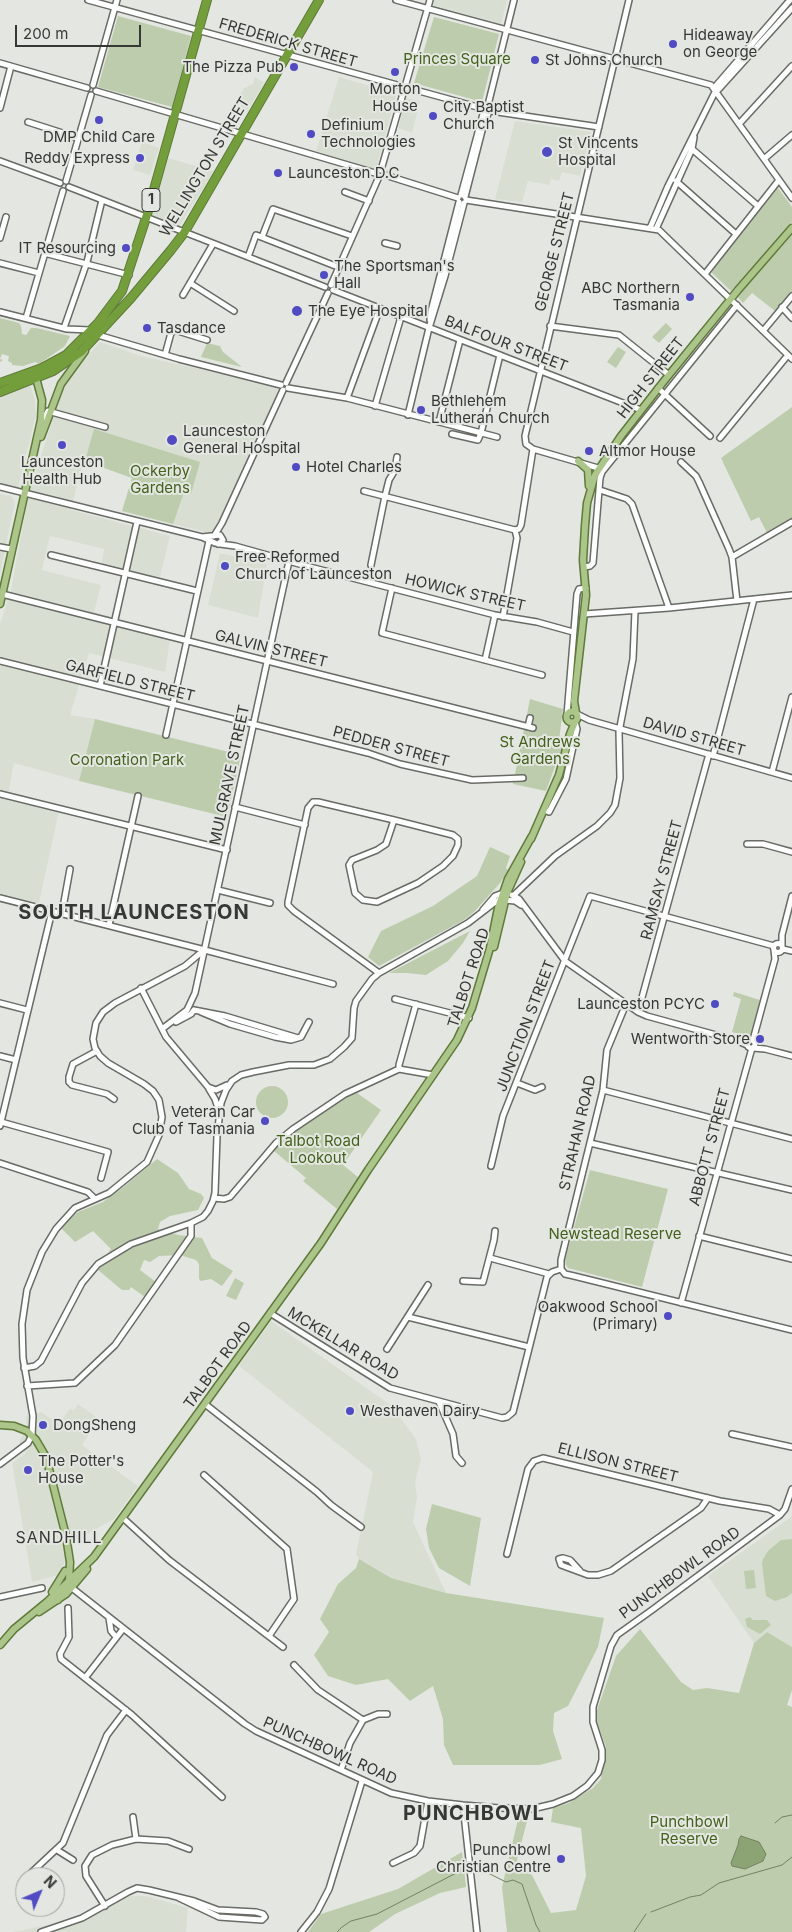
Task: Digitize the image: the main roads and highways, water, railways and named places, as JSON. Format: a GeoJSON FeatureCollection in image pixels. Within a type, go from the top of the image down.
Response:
{"type":"FeatureCollection","features":[{"type":"Feature","properties":{"kind":"highway","name":"1"},"geometry":{"type":"LineString","coordinates":[[0,383],[42,368],[58,360],[95,332],[118,298],[129,275],[207,0]]}},
{"type":"Feature","properties":{"kind":"highway","name":"WELLINGTON STREET"},"geometry":{"type":"LineString","coordinates":[[36,378],[70,361],[95,332],[140,287],[184,233],[319,0]]}},
{"type":"Feature","properties":{"kind":"highway"},"geometry":{"type":"LineString","coordinates":[[36,378],[37,372],[42,368]]}},
{"type":"Feature","properties":{"kind":"highway","name":"1"},"geometry":{"type":"LineString","coordinates":[[0,392],[36,378]]}},
{"type":"Feature","properties":{"kind":"main road","name":"HIGH STREET"},"geometry":{"type":"LineString","coordinates":[[576,718],[574,701],[586,588],[584,567],[585,526],[590,492],[598,468],[658,388],[730,299],[792,228]]}},
{"type":"Feature","properties":{"kind":"main road","name":"WELLINGTON STREET"},"geometry":{"type":"LineString","coordinates":[[31,461],[58,390],[95,332]]}},
{"type":"Feature","properties":{"kind":"main road","name":"WELLINGTON STREET"},"geometry":{"type":"LineString","coordinates":[[0,604],[39,429],[42,406],[36,378]]}},
{"type":"Feature","properties":{"kind":"main road"},"geometry":{"type":"LineString","coordinates":[[578,462],[588,470],[590,492]]}},
{"type":"Feature","properties":{"kind":"main road","name":"HIGH STREET"},"geometry":{"type":"LineString","coordinates":[[567,716],[574,701]]}},
{"type":"Feature","properties":{"kind":"main road"},"geometry":{"type":"LineString","coordinates":[[567,716],[572,712],[576,718]]}},
{"type":"Feature","properties":{"kind":"main road"},"geometry":{"type":"LineString","coordinates":[[567,716],[570,723],[576,718]]}},
{"type":"Feature","properties":{"kind":"main road"},"geometry":{"type":"LineString","coordinates":[[567,716],[570,734]]}},
{"type":"Feature","properties":{"kind":"main road"},"geometry":{"type":"LineString","coordinates":[[506,896],[544,810],[553,797],[576,718]]}},
{"type":"Feature","properties":{"kind":"main road","name":"TALBOT ROAD"},"geometry":{"type":"LineString","coordinates":[[70,1586],[123,1518],[321,1243],[457,1040],[469,1018],[506,896]]}},
{"type":"Feature","properties":{"kind":"main road","name":"TALBOT ROAD"},"geometry":{"type":"LineString","coordinates":[[359,1186],[436,1079],[468,1027],[490,961],[506,896]]}},
{"type":"Feature","properties":{"kind":"main road"},"geometry":{"type":"LineString","coordinates":[[0,1425],[18,1427],[32,1435],[46,1457],[68,1549],[71,1572],[70,1586],[58,1600],[19,1625]]}},
{"type":"Feature","properties":{"kind":"main road"},"geometry":{"type":"LineString","coordinates":[[68,1549],[65,1577],[70,1586]]}},
{"type":"Feature","properties":{"kind":"main road"},"geometry":{"type":"LineString","coordinates":[[69,1557],[74,1567],[83,1569]]}},
{"type":"Feature","properties":{"kind":"main road","name":"TALBOT ROAD"},"geometry":{"type":"LineString","coordinates":[[70,1586],[84,1574],[94,1557]]}},
{"type":"Feature","properties":{"kind":"main road"},"geometry":{"type":"LineString","coordinates":[[0,1645],[52,1593],[65,1571]]}},
{"type":"Feature","properties":{"kind":"main road"},"geometry":{"type":"LineString","coordinates":[[19,1625],[70,1586]]}},
{"type":"Feature","properties":{"kind":"waterway"},"geometry":{"type":"LineString","coordinates":[[775,1823],[782,1817],[792,1815]]}},
{"type":"Feature","properties":{"kind":"waterway"},"geometry":{"type":"LineString","coordinates":[[651,1912],[690,1897],[701,1895],[719,1883],[782,1865],[792,1857]]}},
{"type":"Feature","properties":{"kind":"waterway"},"geometry":{"type":"LineString","coordinates":[[474,1866],[506,1882],[513,1880],[522,1884],[540,1932]]}},
{"type":"Feature","properties":{"kind":"waterway"},"geometry":{"type":"LineString","coordinates":[[337,1932],[351,1921],[377,1914],[464,1869]]}},
{"type":"Feature","properties":{"kind":"waterway"},"geometry":{"type":"LineString","coordinates":[[634,1932],[646,1914]]}},
{"type":"Feature","properties":{"kind":"place","name":"Hideaway on George"},"geometry":{"type":"Point","coordinates":[673,44]}},
{"type":"Feature","properties":{"kind":"place","name":"St Johns Church"},"geometry":{"type":"Point","coordinates":[535,60]}},
{"type":"Feature","properties":{"kind":"place","name":"The Pizza Pub"},"geometry":{"type":"Point","coordinates":[294,67]}},
{"type":"Feature","properties":{"kind":"place","name":"Morton House"},"geometry":{"type":"Point","coordinates":[395,72]}},
{"type":"Feature","properties":{"kind":"place","name":"City Baptist Church"},"geometry":{"type":"Point","coordinates":[433,116]}},
{"type":"Feature","properties":{"kind":"place","name":"DMP Child Care"},"geometry":{"type":"Point","coordinates":[99,120]}},
{"type":"Feature","properties":{"kind":"place","name":"Definium Technologies"},"geometry":{"type":"Point","coordinates":[311,134]}},
{"type":"Feature","properties":{"kind":"place","name":"St Vincents Hospital"},"geometry":{"type":"Point","coordinates":[547,152]}},
{"type":"Feature","properties":{"kind":"place","name":"Reddy Express"},"geometry":{"type":"Point","coordinates":[140,158]}},
{"type":"Feature","properties":{"kind":"place","name":"Launceston D.C"},"geometry":{"type":"Point","coordinates":[278,173]}},
{"type":"Feature","properties":{"kind":"place","name":"IT Resourcing"},"geometry":{"type":"Point","coordinates":[126,248]}},
{"type":"Feature","properties":{"kind":"place","name":"The Sportsman's Hall"},"geometry":{"type":"Point","coordinates":[324,275]}},
{"type":"Feature","properties":{"kind":"place","name":"ABC Northern Tasmania"},"geometry":{"type":"Point","coordinates":[690,297]}},
{"type":"Feature","properties":{"kind":"place","name":"The Eye Hospital"},"geometry":{"type":"Point","coordinates":[297,311]}},
{"type":"Feature","properties":{"kind":"place","name":"Tasdance"},"geometry":{"type":"Point","coordinates":[147,328]}},
{"type":"Feature","properties":{"kind":"place","name":"Bethlehem Lutheran Church"},"geometry":{"type":"Point","coordinates":[421,410]}},
{"type":"Feature","properties":{"kind":"place","name":"Launceston General Hospital"},"geometry":{"type":"Point","coordinates":[172,440]}},
{"type":"Feature","properties":{"kind":"place","name":"Launceston Health Hub"},"geometry":{"type":"Point","coordinates":[62,445]}},
{"type":"Feature","properties":{"kind":"place","name":"Altmor House"},"geometry":{"type":"Point","coordinates":[589,451]}},
{"type":"Feature","properties":{"kind":"place","name":"Hotel Charles"},"geometry":{"type":"Point","coordinates":[296,467]}},
{"type":"Feature","properties":{"kind":"place","name":"Free Reformed Church of Launceston"},"geometry":{"type":"Point","coordinates":[225,566]}},
{"type":"Feature","properties":{"kind":"place","name":"Launceston PCYC"},"geometry":{"type":"Point","coordinates":[715,1004]}},
{"type":"Feature","properties":{"kind":"place","name":"Wentworth Store"},"geometry":{"type":"Point","coordinates":[760,1039]}},
{"type":"Feature","properties":{"kind":"place","name":"Veteran Car Club of Tasmania"},"geometry":{"type":"Point","coordinates":[265,1121]}},
{"type":"Feature","properties":{"kind":"place","name":"Oakwood School (Primary)"},"geometry":{"type":"Point","coordinates":[668,1316]}},
{"type":"Feature","properties":{"kind":"place","name":"Westhaven Dairy"},"geometry":{"type":"Point","coordinates":[350,1411]}},
{"type":"Feature","properties":{"kind":"place","name":"DongSheng"},"geometry":{"type":"Point","coordinates":[43,1425]}},
{"type":"Feature","properties":{"kind":"place","name":"The Potter's House"},"geometry":{"type":"Point","coordinates":[28,1470]}},
{"type":"Feature","properties":{"kind":"place","name":"Punchbowl Christian Centre"},"geometry":{"type":"Point","coordinates":[561,1859]}},
{"type":"Feature","properties":{"kind":"district","name":"SOUTH LAUNCESTON"},"geometry":{"type":"Point","coordinates":[134,913]}},
{"type":"Feature","properties":{"kind":"district","name":"SANDHILL"},"geometry":{"type":"Point","coordinates":[59,1538]}},
{"type":"Feature","properties":{"kind":"district","name":"PUNCHBOWL"},"geometry":{"type":"Point","coordinates":[474,1814]}},
{"type":"Feature","properties":{"kind":"park label","name":"Princes Square"},"geometry":{"type":"Point","coordinates":[457,59]}},
{"type":"Feature","properties":{"kind":"park label","name":"Ockerby Gardens"},"geometry":{"type":"Point","coordinates":[160,480]}},
{"type":"Feature","properties":{"kind":"park label","name":"St Andrews Gardens"},"geometry":{"type":"Point","coordinates":[540,750]}},
{"type":"Feature","properties":{"kind":"park label","name":"Coronation Park"},"geometry":{"type":"Point","coordinates":[127,760]}},
{"type":"Feature","properties":{"kind":"park label","name":"Talbot Road Lookout"},"geometry":{"type":"Point","coordinates":[318,1150]}},
{"type":"Feature","properties":{"kind":"park label","name":"Newstead Reserve"},"geometry":{"type":"Point","coordinates":[615,1234]}},
{"type":"Feature","properties":{"kind":"park label","name":"Punchbowl Reserve"},"geometry":{"type":"Point","coordinates":[689,1830]}}]}
